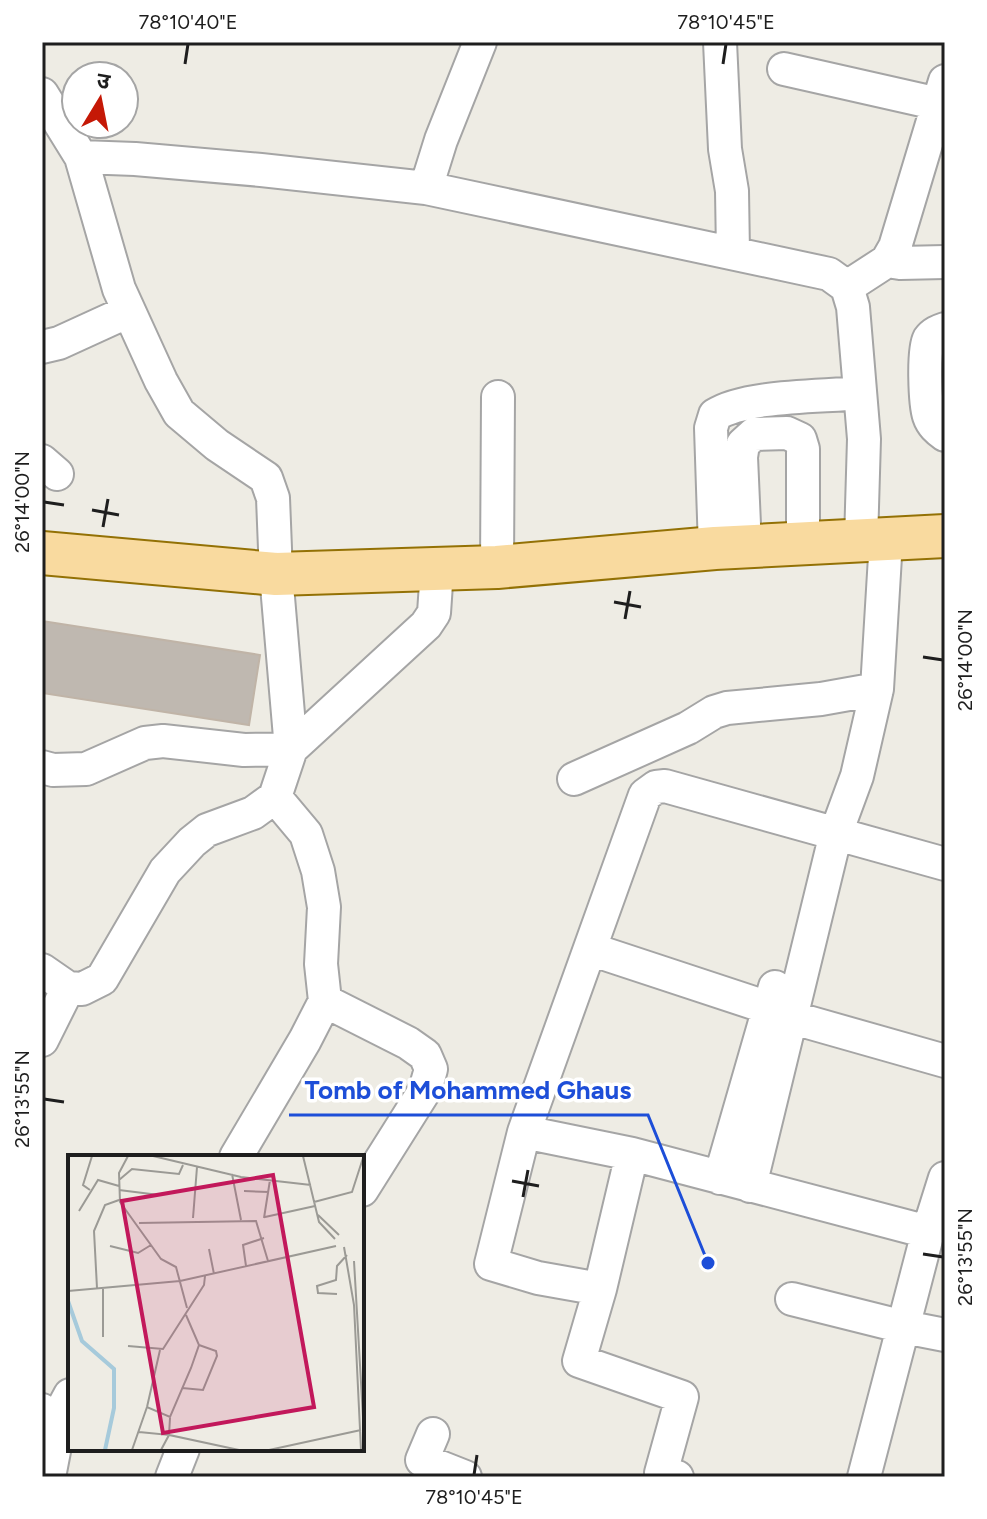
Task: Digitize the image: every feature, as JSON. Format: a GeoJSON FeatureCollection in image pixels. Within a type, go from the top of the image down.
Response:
{"type":"FeatureCollection","features":[{"type":"Feature","properties":{"kind":"main road"},"geometry":{"type":"LineString","coordinates":[[42,553],[276,574],[497,567],[730,548],[945,536]]}},
{"type":"Feature","properties":{"kind":"street"},"geometry":{"type":"LineString","coordinates":[[426,188],[441,140],[480,42]]}},
{"type":"Feature","properties":{"kind":"street"},"geometry":{"type":"LineString","coordinates":[[720,42],[725,149],[732,191],[733,253]]}},
{"type":"Feature","properties":{"kind":"street"},"geometry":{"type":"LineString","coordinates":[[784,69],[942,92],[895,247],[887,261],[847,287]]}},
{"type":"Feature","properties":{"kind":"street"},"geometry":{"type":"LineString","coordinates":[[42,94],[81,157],[119,289],[179,413],[217,445],[266,478],[273,498],[276,574],[291,749],[275,797],[253,813],[207,830],[165,871],[102,979],[92,987],[68,988],[42,970]]}},
{"type":"Feature","properties":{"kind":"street"},"geometry":{"type":"LineString","coordinates":[[81,157],[135,159],[426,188],[829,274],[847,287],[853,307],[874,541],[877,689],[857,776],[832,825],[735,1182]]}},
{"type":"Feature","properties":{"kind":"street"},"geometry":{"type":"LineString","coordinates":[[887,261],[945,262]]}},
{"type":"Feature","properties":{"kind":"street"},"geometry":{"type":"LineString","coordinates":[[42,347],[59,343],[129,311]]}},
{"type":"Feature","properties":{"kind":"street"},"geometry":{"type":"LineString","coordinates":[[945,329],[935,332],[926,353],[928,415],[935,428],[945,435]]}},
{"type":"Feature","properties":{"kind":"street"},"geometry":{"type":"LineString","coordinates":[[730,548],[711,428],[715,415],[726,408],[756,402],[860,393]]}},
{"type":"Feature","properties":{"kind":"street"},"geometry":{"type":"LineString","coordinates":[[497,567],[498,397]]}},
{"type":"Feature","properties":{"kind":"street"},"geometry":{"type":"LineString","coordinates":[[730,548],[743,444],[754,434],[787,433],[800,439],[803,449],[803,546]]}},
{"type":"Feature","properties":{"kind":"street"},"geometry":{"type":"LineString","coordinates":[[42,767],[86,769],[145,743],[163,741],[244,750],[291,749],[426,625],[434,613],[437,569]]}},
{"type":"Feature","properties":{"kind":"street"},"geometry":{"type":"LineString","coordinates":[[574,779],[727,708],[821,699],[877,689]]}},
{"type":"Feature","properties":{"kind":"street"},"geometry":{"type":"LineString","coordinates":[[600,1289],[538,1278],[491,1264],[524,1132],[645,795],[656,787],[665,786],[832,825],[945,845]]}},
{"type":"Feature","properties":{"kind":"street"},"geometry":{"type":"LineString","coordinates":[[237,1155],[325,1001],[321,964],[324,907],[318,871],[306,834],[275,797]]}},
{"type":"Feature","properties":{"kind":"street"},"geometry":{"type":"LineString","coordinates":[[832,825],[945,864]]}},
{"type":"Feature","properties":{"kind":"street"},"geometry":{"type":"LineString","coordinates":[[590,949],[780,1013],[945,1061]]}},
{"type":"Feature","properties":{"kind":"street"},"geometry":{"type":"LineString","coordinates":[[42,1040],[68,988]]}},
{"type":"Feature","properties":{"kind":"street"},"geometry":{"type":"LineString","coordinates":[[325,1001],[408,1043],[425,1055],[431,1069],[425,1090],[364,1187]]}},
{"type":"Feature","properties":{"kind":"street"},"geometry":{"type":"LineString","coordinates":[[524,1132],[632,1154],[928,1232]]}},
{"type":"Feature","properties":{"kind":"street"},"geometry":{"type":"LineString","coordinates":[[632,1154],[600,1289],[579,1361],[682,1397],[663,1476]]}},
{"type":"Feature","properties":{"kind":"street"},"geometry":{"type":"LineString","coordinates":[[864,1477],[945,1178]]}},
{"type":"Feature","properties":{"kind":"street"},"geometry":{"type":"LineString","coordinates":[[792,1299],[945,1335]]}},
{"type":"Feature","properties":{"kind":"street"},"geometry":{"type":"LineString","coordinates":[[49,1477],[57,1410]]}},
{"type":"Feature","properties":{"kind":"street"},"geometry":{"type":"LineString","coordinates":[[433,1434],[422,1460],[465,1477]]}},
{"type":"Feature","properties":{"kind":"street"},"geometry":{"type":"LineString","coordinates":[[172,1477],[182,1451]]}},
{"type":"Feature","properties":{"kind":"building"},"geometry":{"type":"Polygon","coordinates":[[[42,621],[260,655],[249,725],[42,693],[42,621]]]}},
{"type":"Feature","properties":{"kind":"place","name":"Tomb of Mohammed Ghaus"},"geometry":{"type":"Point","coordinates":[708,1263]}}]}
